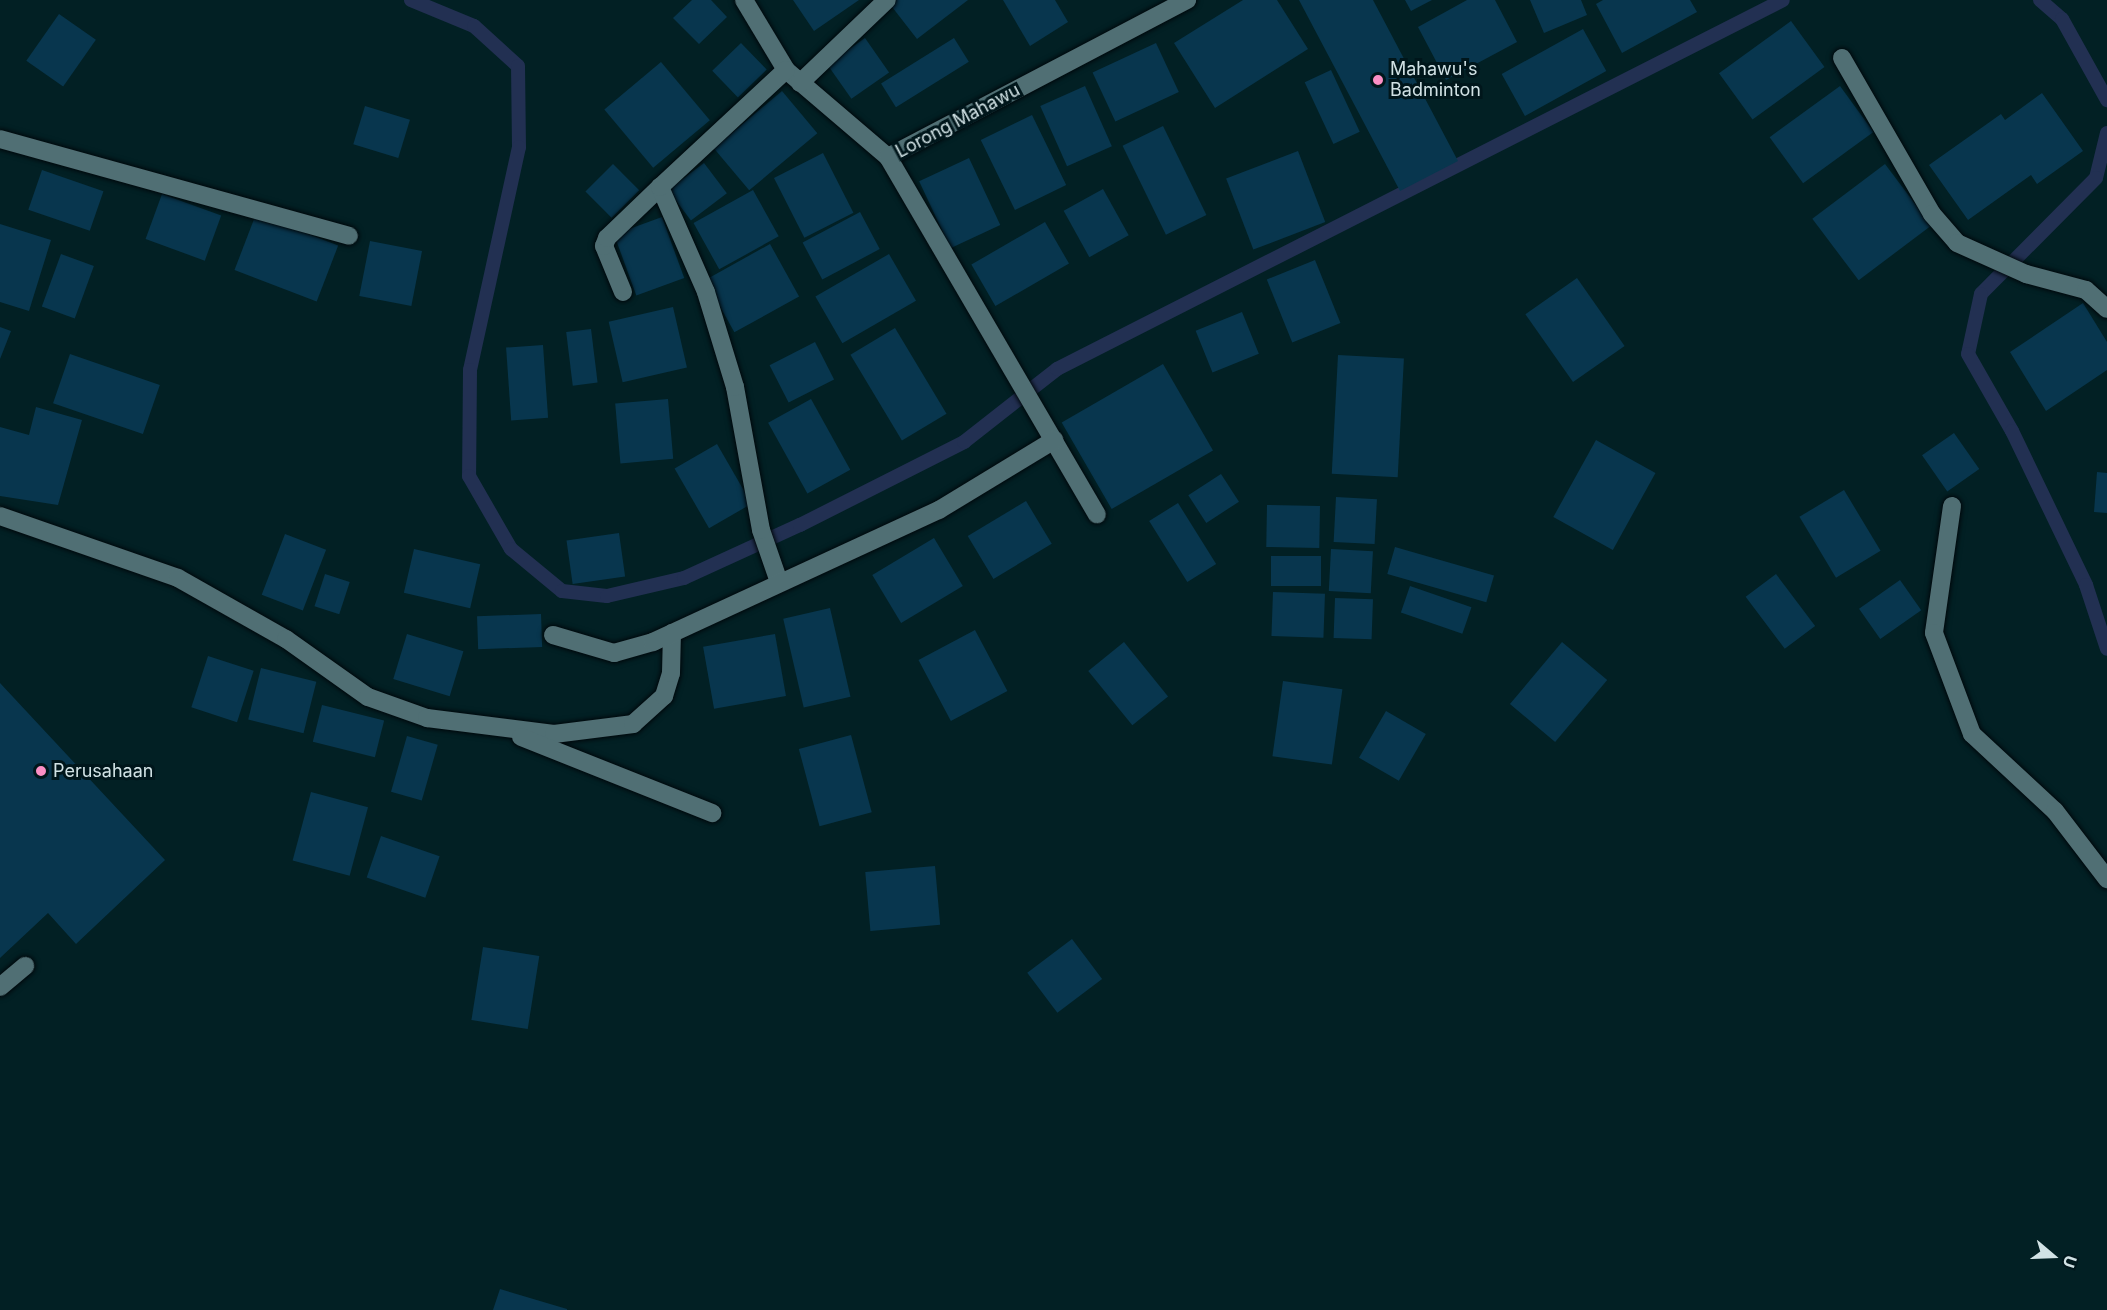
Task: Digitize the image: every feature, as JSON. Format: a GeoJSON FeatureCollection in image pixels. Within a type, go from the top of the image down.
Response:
{"type":"FeatureCollection","features":[{"type":"Feature","properties":{"kind":"street","name":"Lorong Mahawu"},"geometry":{"type":"LineString","coordinates":[[744,0],[786,70],[888,157],[1187,0]]}},
{"type":"Feature","properties":{"kind":"street"},"geometry":{"type":"LineString","coordinates":[[800,83],[887,0]]}},
{"type":"Feature","properties":{"kind":"street"},"geometry":{"type":"LineString","coordinates":[[1842,58],[1942,228],[1957,243],[1990,260],[2026,274],[2086,290],[2107,309]]}},
{"type":"Feature","properties":{"kind":"street"},"geometry":{"type":"LineString","coordinates":[[623,292],[604,246],[607,238],[786,70]]}},
{"type":"Feature","properties":{"kind":"street"},"geometry":{"type":"LineString","coordinates":[[0,139],[349,236]]}},
{"type":"Feature","properties":{"kind":"street"},"geometry":{"type":"LineString","coordinates":[[888,157],[1004,360],[1035,406],[1097,514]]}},
{"type":"Feature","properties":{"kind":"street"},"geometry":{"type":"LineString","coordinates":[[660,187],[706,292],[735,387],[761,530],[778,578]]}},
{"type":"Feature","properties":{"kind":"street"},"geometry":{"type":"LineString","coordinates":[[553,635],[614,653],[672,633],[778,578],[939,510],[1054,440]]}},
{"type":"Feature","properties":{"kind":"street"},"geometry":{"type":"LineString","coordinates":[[1952,506],[1934,633],[1972,734],[2055,811],[2107,879]]}},
{"type":"Feature","properties":{"kind":"street"},"geometry":{"type":"LineString","coordinates":[[0,516],[199,588],[382,704],[427,718],[473,721],[568,735],[633,724],[664,696],[671,673],[672,633]]}},
{"type":"Feature","properties":{"kind":"street"},"geometry":{"type":"LineString","coordinates":[[473,721],[585,759],[712,813]]}},
{"type":"Feature","properties":{"kind":"street"},"geometry":{"type":"LineString","coordinates":[[0,987],[26,966]]}},
{"type":"Feature","properties":{"kind":"building"},"geometry":{"type":"Polygon","coordinates":[[[692,0],[711,0],[727,17],[699,44],[673,18],[692,0]]]}},
{"type":"Feature","properties":{"kind":"building"},"geometry":{"type":"Polygon","coordinates":[[[793,0],[859,0],[814,31],[793,0]]]}},
{"type":"Feature","properties":{"kind":"building"},"geometry":{"type":"Polygon","coordinates":[[[893,0],[968,0],[917,39],[889,3],[893,0]]]}},
{"type":"Feature","properties":{"kind":"building"},"geometry":{"type":"Polygon","coordinates":[[[1003,0],[1055,0],[1068,22],[1030,46],[1003,0]]]}},
{"type":"Feature","properties":{"kind":"building"},"geometry":{"type":"Polygon","coordinates":[[[1243,0],[1277,0],[1308,49],[1215,108],[1174,43],[1243,0]]]}},
{"type":"Feature","properties":{"kind":"building","name":"Mahawu's Badminton"},"geometry":{"type":"Polygon","coordinates":[[[1299,0],[1373,0],[1458,161],[1400,191],[1299,0]]]}},
{"type":"Feature","properties":{"kind":"building"},"geometry":{"type":"Polygon","coordinates":[[[1405,0],[1432,0],[1411,11],[1405,0]]]}},
{"type":"Feature","properties":{"kind":"building"},"geometry":{"type":"Polygon","coordinates":[[[1467,0],[1495,0],[1517,42],[1446,80],[1418,27],[1467,0]]]}},
{"type":"Feature","properties":{"kind":"building"},"geometry":{"type":"Polygon","coordinates":[[[1530,0],[1581,0],[1587,15],[1544,33],[1530,0]]]}},
{"type":"Feature","properties":{"kind":"building"},"geometry":{"type":"Polygon","coordinates":[[[1603,0],[1690,0],[1697,12],[1622,53],[1596,4],[1603,0]]]}},
{"type":"Feature","properties":{"kind":"building"},"geometry":{"type":"Polygon","coordinates":[[[59,14],[96,40],[63,87],[26,61],[59,14]]]}},
{"type":"Feature","properties":{"kind":"building"},"geometry":{"type":"Polygon","coordinates":[[[1791,21],[1825,67],[1753,119],[1719,73],[1791,21]]]}},
{"type":"Feature","properties":{"kind":"building"},"geometry":{"type":"Polygon","coordinates":[[[1583,29],[1606,71],[1525,116],[1502,74],[1583,29]]]}},
{"type":"Feature","properties":{"kind":"building"},"geometry":{"type":"Polygon","coordinates":[[[865,38],[889,72],[851,99],[827,64],[865,38]]]}},
{"type":"Feature","properties":{"kind":"building"},"geometry":{"type":"Polygon","coordinates":[[[954,38],[969,62],[896,107],[881,84],[954,38]]]}},
{"type":"Feature","properties":{"kind":"building"},"geometry":{"type":"Polygon","coordinates":[[[741,43],[767,70],[738,97],[712,71],[741,43]]]}},
{"type":"Feature","properties":{"kind":"building"},"geometry":{"type":"Polygon","coordinates":[[[1156,43],[1179,92],[1115,122],[1093,73],[1156,43]]]}},
{"type":"Feature","properties":{"kind":"building"},"geometry":{"type":"Polygon","coordinates":[[[661,62],[710,120],[653,168],[604,110],[661,62]]]}},
{"type":"Feature","properties":{"kind":"building"},"geometry":{"type":"Polygon","coordinates":[[[1331,70],[1360,132],[1333,144],[1305,82],[1331,70]]]}},
{"type":"Feature","properties":{"kind":"building"},"geometry":{"type":"Polygon","coordinates":[[[1085,86],[1112,146],[1067,166],[1040,106],[1085,86]]]}},
{"type":"Feature","properties":{"kind":"building"},"geometry":{"type":"Polygon","coordinates":[[[1840,86],[1874,132],[1803,183],[1770,137],[1840,86]]]}},
{"type":"Feature","properties":{"kind":"building"},"geometry":{"type":"Polygon","coordinates":[[[782,91],[817,133],[749,190],[714,148],[782,91]]]}},
{"type":"Feature","properties":{"kind":"building"},"geometry":{"type":"Polygon","coordinates":[[[2042,93],[2083,151],[2037,184],[2031,175],[1968,220],[1929,165],[2001,114],[2005,120],[2042,93]]]}},
{"type":"Feature","properties":{"kind":"building"},"geometry":{"type":"Polygon","coordinates":[[[365,106],[410,120],[398,158],[353,144],[365,106]]]}},
{"type":"Feature","properties":{"kind":"building"},"geometry":{"type":"Polygon","coordinates":[[[1032,115],[1066,185],[1015,210],[981,140],[1032,115]]]}},
{"type":"Feature","properties":{"kind":"building"},"geometry":{"type":"Polygon","coordinates":[[[1163,126],[1206,215],[1166,235],[1123,146],[1163,126]]]}},
{"type":"Feature","properties":{"kind":"building"},"geometry":{"type":"Polygon","coordinates":[[[1298,151],[1325,222],[1253,250],[1226,179],[1298,151]]]}},
{"type":"Feature","properties":{"kind":"building"},"geometry":{"type":"Polygon","coordinates":[[[823,153],[853,213],[804,238],[774,178],[823,153]]]}},
{"type":"Feature","properties":{"kind":"building"},"geometry":{"type":"Polygon","coordinates":[[[969,158],[1000,225],[950,248],[919,181],[969,158]]]}},
{"type":"Feature","properties":{"kind":"building"},"geometry":{"type":"Polygon","coordinates":[[[704,163],[727,193],[691,220],[668,190],[704,163]]]}},
{"type":"Feature","properties":{"kind":"building"},"geometry":{"type":"Polygon","coordinates":[[[613,164],[639,190],[612,218],[585,192],[613,164]]]}},
{"type":"Feature","properties":{"kind":"building"},"geometry":{"type":"Polygon","coordinates":[[[1885,164],[1931,225],[1859,280],[1812,219],[1885,164]]]}},
{"type":"Feature","properties":{"kind":"building"},"geometry":{"type":"Polygon","coordinates":[[[42,170],[103,191],[90,231],[28,210],[42,170]]]}},
{"type":"Feature","properties":{"kind":"building"},"geometry":{"type":"Polygon","coordinates":[[[1103,189],[1129,235],[1089,257],[1064,211],[1103,189]]]}},
{"type":"Feature","properties":{"kind":"building"},"geometry":{"type":"Polygon","coordinates":[[[753,190],[779,236],[719,269],[694,223],[753,190]]]}},
{"type":"Feature","properties":{"kind":"building"},"geometry":{"type":"Polygon","coordinates":[[[162,194],[221,216],[205,261],[146,239],[162,194]]]}},
{"type":"Feature","properties":{"kind":"building"},"geometry":{"type":"Polygon","coordinates":[[[860,212],[880,249],[822,280],[803,243],[860,212]]]}},
{"type":"Feature","properties":{"kind":"building"},"geometry":{"type":"Polygon","coordinates":[[[256,214],[338,246],[317,302],[234,270],[256,214]]]}},
{"type":"Feature","properties":{"kind":"building"},"geometry":{"type":"Polygon","coordinates":[[[662,217],[684,278],[636,296],[614,234],[662,217]]]}},
{"type":"Feature","properties":{"kind":"building"},"geometry":{"type":"Polygon","coordinates":[[[1045,222],[1069,264],[995,306],[971,264],[1045,222]]]}},
{"type":"Feature","properties":{"kind":"building"},"geometry":{"type":"Polygon","coordinates":[[[0,224],[51,240],[29,311],[0,302],[0,224]]]}},
{"type":"Feature","properties":{"kind":"building"},"geometry":{"type":"Polygon","coordinates":[[[370,241],[422,251],[411,306],[359,296],[370,241]]]}},
{"type":"Feature","properties":{"kind":"building"},"geometry":{"type":"Polygon","coordinates":[[[770,244],[799,296],[734,332],[705,280],[770,244]]]}},
{"type":"Feature","properties":{"kind":"building"},"geometry":{"type":"Polygon","coordinates":[[[61,254],[94,266],[75,319],[42,307],[61,254]]]}},
{"type":"Feature","properties":{"kind":"building"},"geometry":{"type":"Polygon","coordinates":[[[889,254],[916,301],[842,343],[815,296],[889,254]]]}},
{"type":"Feature","properties":{"kind":"building"},"geometry":{"type":"Polygon","coordinates":[[[1315,260],[1340,323],[1292,343],[1267,279],[1315,260]]]}},
{"type":"Feature","properties":{"kind":"building"},"geometry":{"type":"Polygon","coordinates":[[[1577,278],[1625,346],[1573,382],[1525,314],[1577,278]]]}},
{"type":"Feature","properties":{"kind":"building"},"geometry":{"type":"Polygon","coordinates":[[[2083,303],[2107,342],[2107,370],[2046,411],[2010,352],[2083,303]]]}},
{"type":"Feature","properties":{"kind":"building"},"geometry":{"type":"Polygon","coordinates":[[[673,307],[687,367],[623,382],[609,322],[673,307]]]}},
{"type":"Feature","properties":{"kind":"building"},"geometry":{"type":"Polygon","coordinates":[[[1242,312],[1259,354],[1212,372],[1196,331],[1242,312]]]}},
{"type":"Feature","properties":{"kind":"building"},"geometry":{"type":"Polygon","coordinates":[[[0,327],[11,331],[0,359],[0,327]]]}},
{"type":"Feature","properties":{"kind":"building"},"geometry":{"type":"Polygon","coordinates":[[[895,328],[947,414],[902,440],[850,355],[895,328]]]}},
{"type":"Feature","properties":{"kind":"building"},"geometry":{"type":"Polygon","coordinates":[[[591,329],[598,383],[573,386],[566,332],[591,329]]]}},
{"type":"Feature","properties":{"kind":"building"},"geometry":{"type":"Polygon","coordinates":[[[815,342],[834,379],[789,403],[770,365],[815,342]]]}},
{"type":"Feature","properties":{"kind":"building"},"geometry":{"type":"Polygon","coordinates":[[[543,345],[548,418],[511,420],[506,348],[543,345]]]}},
{"type":"Feature","properties":{"kind":"building"},"geometry":{"type":"Polygon","coordinates":[[[70,354],[160,385],[143,434],[53,403],[70,354]]]}},
{"type":"Feature","properties":{"kind":"building"},"geometry":{"type":"Polygon","coordinates":[[[1338,355],[1404,358],[1398,477],[1332,474],[1338,355]]]}},
{"type":"Feature","properties":{"kind":"building"},"geometry":{"type":"Polygon","coordinates":[[[1163,364],[1213,451],[1112,509],[1062,422],[1163,364]]]}},
{"type":"Feature","properties":{"kind":"building"},"geometry":{"type":"Polygon","coordinates":[[[668,399],[673,459],[620,463],[615,404],[668,399]]]}},
{"type":"Feature","properties":{"kind":"building"},"geometry":{"type":"Polygon","coordinates":[[[811,399],[850,470],[807,494],[768,423],[811,399]]]}},
{"type":"Feature","properties":{"kind":"building"},"geometry":{"type":"Polygon","coordinates":[[[36,407],[82,420],[58,505],[0,496],[0,427],[29,435],[36,407]]]}},
{"type":"Feature","properties":{"kind":"building"},"geometry":{"type":"Polygon","coordinates":[[[1954,433],[1979,469],[1947,491],[1922,455],[1954,433]]]}},
{"type":"Feature","properties":{"kind":"building"},"geometry":{"type":"Polygon","coordinates":[[[1596,440],[1655,473],[1613,550],[1553,517],[1596,440]]]}},
{"type":"Feature","properties":{"kind":"building"},"geometry":{"type":"Polygon","coordinates":[[[717,444],[752,504],[709,528],[675,468],[717,444]]]}},
{"type":"Feature","properties":{"kind":"building"},"geometry":{"type":"Polygon","coordinates":[[[2097,472],[2107,473],[2107,513],[2094,512],[2097,472]]]}},
{"type":"Feature","properties":{"kind":"building"},"geometry":{"type":"Polygon","coordinates":[[[1221,474],[1239,502],[1206,523],[1188,495],[1221,474]]]}},
{"type":"Feature","properties":{"kind":"building"},"geometry":{"type":"Polygon","coordinates":[[[1844,490],[1881,551],[1836,578],[1799,517],[1844,490]]]}},
{"type":"Feature","properties":{"kind":"building"},"geometry":{"type":"Polygon","coordinates":[[[1336,497],[1377,499],[1375,544],[1334,542],[1336,497]]]}},
{"type":"Feature","properties":{"kind":"building"},"geometry":{"type":"Polygon","coordinates":[[[1026,501],[1052,544],[993,579],[968,536],[1026,501]]]}},
{"type":"Feature","properties":{"kind":"building"},"geometry":{"type":"Polygon","coordinates":[[[1178,503],[1216,564],[1187,582],[1149,521],[1178,503]]]}},
{"type":"Feature","properties":{"kind":"building"},"geometry":{"type":"Polygon","coordinates":[[[1267,505],[1320,506],[1319,548],[1266,547],[1267,505]]]}},
{"type":"Feature","properties":{"kind":"building"},"geometry":{"type":"Polygon","coordinates":[[[619,533],[625,577],[573,584],[567,540],[619,533]]]}},
{"type":"Feature","properties":{"kind":"building"},"geometry":{"type":"Polygon","coordinates":[[[285,534],[326,550],[303,610],[262,595],[285,534]]]}},
{"type":"Feature","properties":{"kind":"building"},"geometry":{"type":"Polygon","coordinates":[[[934,538],[963,586],[901,623],[872,575],[934,538]]]}},
{"type":"Feature","properties":{"kind":"building"},"geometry":{"type":"Polygon","coordinates":[[[1395,547],[1494,575],[1486,602],[1387,574],[1395,547]]]}},
{"type":"Feature","properties":{"kind":"building"},"geometry":{"type":"Polygon","coordinates":[[[414,549],[480,564],[470,608],[404,593],[414,549]]]}},
{"type":"Feature","properties":{"kind":"building"},"geometry":{"type":"Polygon","coordinates":[[[1331,549],[1373,551],[1371,593],[1329,591],[1331,549]]]}},
{"type":"Feature","properties":{"kind":"building"},"geometry":{"type":"Polygon","coordinates":[[[1271,556],[1321,556],[1321,586],[1271,586],[1271,556]]]}},
{"type":"Feature","properties":{"kind":"building"},"geometry":{"type":"Polygon","coordinates":[[[325,574],[350,582],[339,614],[314,606],[325,574]]]}},
{"type":"Feature","properties":{"kind":"building"},"geometry":{"type":"Polygon","coordinates":[[[1776,574],[1815,626],[1785,649],[1746,597],[1776,574]]]}},
{"type":"Feature","properties":{"kind":"building"},"geometry":{"type":"Polygon","coordinates":[[[1900,580],[1921,610],[1880,639],[1859,609],[1900,580]]]}},
{"type":"Feature","properties":{"kind":"building"},"geometry":{"type":"Polygon","coordinates":[[[1410,586],[1471,607],[1462,634],[1401,612],[1410,586]]]}},
{"type":"Feature","properties":{"kind":"building"},"geometry":{"type":"Polygon","coordinates":[[[1273,592],[1325,594],[1323,638],[1271,636],[1273,592]]]}},
{"type":"Feature","properties":{"kind":"building"},"geometry":{"type":"Polygon","coordinates":[[[1335,598],[1373,599],[1372,639],[1334,638],[1335,598]]]}},
{"type":"Feature","properties":{"kind":"building"},"geometry":{"type":"Polygon","coordinates":[[[830,608],[850,697],[804,707],[783,619],[830,608]]]}},
{"type":"Feature","properties":{"kind":"building"},"geometry":{"type":"Polygon","coordinates":[[[541,614],[542,647],[478,649],[477,616],[541,614]]]}},
{"type":"Feature","properties":{"kind":"building"},"geometry":{"type":"Polygon","coordinates":[[[975,630],[1007,691],[951,721],[918,660],[975,630]]]}},
{"type":"Feature","properties":{"kind":"building"},"geometry":{"type":"Polygon","coordinates":[[[407,634],[463,651],[450,696],[393,679],[407,634]]]}},
{"type":"Feature","properties":{"kind":"building"},"geometry":{"type":"Polygon","coordinates":[[[775,634],[786,696],[714,709],[703,647],[775,634]]]}},
{"type":"Feature","properties":{"kind":"building"},"geometry":{"type":"Polygon","coordinates":[[[1124,642],[1168,696],[1132,725],[1088,671],[1124,642]]]}},
{"type":"Feature","properties":{"kind":"building"},"geometry":{"type":"Polygon","coordinates":[[[1562,642],[1607,680],[1555,742],[1510,704],[1562,642]]]}},
{"type":"Feature","properties":{"kind":"building"},"geometry":{"type":"Polygon","coordinates":[[[208,656],[254,671],[237,722],[191,707],[208,656]]]}},
{"type":"Feature","properties":{"kind":"building"},"geometry":{"type":"Polygon","coordinates":[[[261,668],[316,682],[303,733],[248,719],[261,668]]]}},
{"type":"Feature","properties":{"kind":"building"},"geometry":{"type":"Polygon","coordinates":[[[1283,681],[1342,689],[1332,765],[1272,756],[1283,681]]]}},
{"type":"Feature","properties":{"kind":"building","name":"Perusahaan"},"geometry":{"type":"Polygon","coordinates":[[[0,683],[165,860],[76,944],[48,913],[0,958],[0,683]]]}},
{"type":"Feature","properties":{"kind":"building"},"geometry":{"type":"Polygon","coordinates":[[[322,705],[384,720],[375,757],[313,742],[322,705]]]}},
{"type":"Feature","properties":{"kind":"building"},"geometry":{"type":"Polygon","coordinates":[[[1386,711],[1426,734],[1399,781],[1359,758],[1386,711]]]}},
{"type":"Feature","properties":{"kind":"building"},"geometry":{"type":"Polygon","coordinates":[[[851,735],[872,812],[820,826],[799,749],[851,735]]]}},
{"type":"Feature","properties":{"kind":"building"},"geometry":{"type":"Polygon","coordinates":[[[407,736],[438,745],[422,801],[391,792],[407,736]]]}},
{"type":"Feature","properties":{"kind":"building"},"geometry":{"type":"Polygon","coordinates":[[[311,792],[368,807],[350,876],[293,861],[311,792]]]}},
{"type":"Feature","properties":{"kind":"building"},"geometry":{"type":"Polygon","coordinates":[[[381,836],[440,856],[425,898],[367,878],[381,836]]]}},
{"type":"Feature","properties":{"kind":"building"},"geometry":{"type":"Polygon","coordinates":[[[935,866],[940,925],[870,931],[865,872],[935,866]]]}},
{"type":"Feature","properties":{"kind":"building"},"geometry":{"type":"Polygon","coordinates":[[[1072,939],[1102,979],[1057,1013],[1027,973],[1072,939]]]}},
{"type":"Feature","properties":{"kind":"building"},"geometry":{"type":"Polygon","coordinates":[[[483,947],[539,956],[528,1029],[471,1020],[483,947]]]}},
{"type":"Feature","properties":{"kind":"building"},"geometry":{"type":"Polygon","coordinates":[[[500,1289],[567,1309],[567,1310],[493,1310],[500,1289]]]}},
{"type":"Feature","properties":{"kind":"waterway"},"geometry":{"type":"LineString","coordinates":[[411,0],[474,26],[518,66],[519,147],[470,370],[469,476],[511,549],[562,591],[607,596],[684,578],[800,525],[964,442],[1057,369],[1783,0]]}},
{"type":"Feature","properties":{"kind":"waterway"},"geometry":{"type":"LineString","coordinates":[[2040,0],[2062,19],[2107,100]]}},
{"type":"Feature","properties":{"kind":"waterway"},"geometry":{"type":"LineString","coordinates":[[2107,133],[2096,178],[1981,294],[1968,354],[2012,431],[2086,585],[2107,649]]}},
{"type":"Feature","properties":{"kind":"place","name":"Mahawu's Badminton"},"geometry":{"type":"Point","coordinates":[1378,80]}},
{"type":"Feature","properties":{"kind":"place","name":"Perusahaan"},"geometry":{"type":"Point","coordinates":[41,771]}}]}
